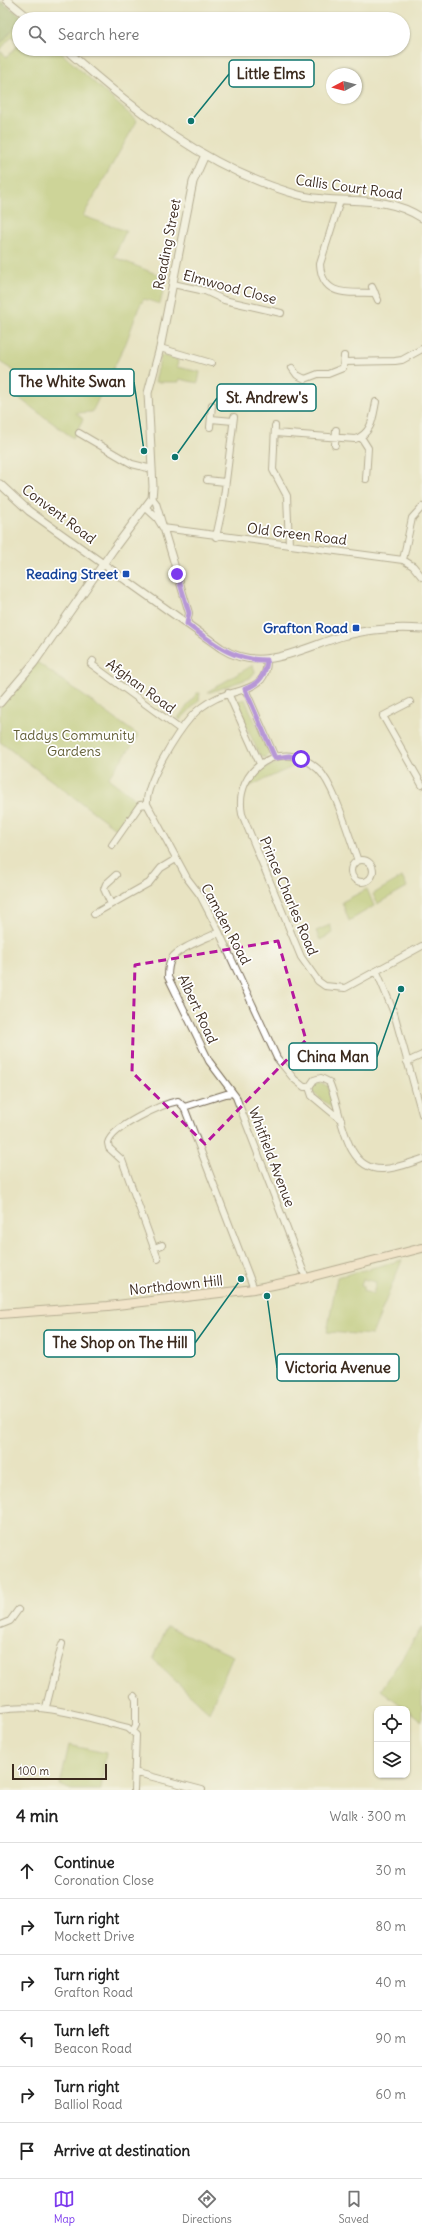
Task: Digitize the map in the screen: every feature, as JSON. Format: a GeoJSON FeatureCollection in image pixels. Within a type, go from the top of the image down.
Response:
{"type":"FeatureCollection","features":[{"type":"Feature","properties":{"kind":"main road","name":"Northdown Hill"},"geometry":{"type":"LineString","coordinates":[[0,1314],[108,1306],[254,1289],[306,1278],[422,1248]]}},
{"type":"Feature","properties":{"kind":"street"},"geometry":{"type":"LineString","coordinates":[[7,0],[22,12]]}},
{"type":"Feature","properties":{"kind":"street","name":"Callis Court Road"},"geometry":{"type":"LineString","coordinates":[[72,56],[136,110],[205,155],[242,175],[300,195],[340,200],[358,199],[390,203],[408,208],[422,218]]}},
{"type":"Feature","properties":{"kind":"street","name":"Reading Street"},"geometry":{"type":"LineString","coordinates":[[152,498],[148,393],[160,348],[193,182],[205,155]]}},
{"type":"Feature","properties":{"kind":"street"},"geometry":{"type":"LineString","coordinates":[[340,200],[320,264],[320,274],[324,283],[336,291],[375,294]]}},
{"type":"Feature","properties":{"kind":"street","name":"Elmwood Close"},"geometry":{"type":"LineString","coordinates":[[172,284],[204,290],[224,300],[280,313]]}},
{"type":"Feature","properties":{"kind":"street"},"geometry":{"type":"LineString","coordinates":[[372,287],[378,300]]}},
{"type":"Feature","properties":{"kind":"street"},"geometry":{"type":"LineString","coordinates":[[160,348],[211,363]]}},
{"type":"Feature","properties":{"kind":"street"},"geometry":{"type":"LineString","coordinates":[[292,368],[297,375],[305,379],[318,374],[328,374],[344,362],[395,362],[422,350]]}},
{"type":"Feature","properties":{"kind":"street"},"geometry":{"type":"LineString","coordinates":[[275,433],[355,439],[362,437],[371,425],[376,402]]}},
{"type":"Feature","properties":{"kind":"street"},"geometry":{"type":"LineString","coordinates":[[210,427],[212,405]]}},
{"type":"Feature","properties":{"kind":"street"},"geometry":{"type":"LineString","coordinates":[[375,409],[382,409]]}},
{"type":"Feature","properties":{"kind":"street"},"geometry":{"type":"LineString","coordinates":[[211,419],[234,419],[223,505],[216,537]]}},
{"type":"Feature","properties":{"kind":"street"},"geometry":{"type":"LineString","coordinates":[[275,426],[273,470],[287,496],[289,545]]}},
{"type":"Feature","properties":{"kind":"street"},"geometry":{"type":"LineString","coordinates":[[335,445],[336,430]]}},
{"type":"Feature","properties":{"kind":"street"},"geometry":{"type":"LineString","coordinates":[[79,432],[132,464],[152,469]]}},
{"type":"Feature","properties":{"kind":"street"},"geometry":{"type":"LineString","coordinates":[[362,437],[368,448],[367,475],[375,473]]}},
{"type":"Feature","properties":{"kind":"street"},"geometry":{"type":"LineString","coordinates":[[207,480],[225,482]]}},
{"type":"Feature","properties":{"kind":"street","name":"Convent Road"},"geometry":{"type":"LineString","coordinates":[[0,484],[29,511],[230,654],[247,659],[267,660],[361,632],[392,628],[422,629]]}},
{"type":"Feature","properties":{"kind":"street"},"geometry":{"type":"LineString","coordinates":[[0,703],[34,663],[104,563],[152,498],[156,503],[189,613],[187,624]]}},
{"type":"Feature","properties":{"kind":"street"},"geometry":{"type":"LineString","coordinates":[[145,507],[157,518],[163,528]]}},
{"type":"Feature","properties":{"kind":"street"},"geometry":{"type":"LineString","coordinates":[[422,507],[412,518],[403,560],[413,566],[422,577]]}},
{"type":"Feature","properties":{"kind":"street","name":"Old Green Road"},"geometry":{"type":"LineString","coordinates":[[163,528],[216,537],[403,560]]}},
{"type":"Feature","properties":{"kind":"street"},"geometry":{"type":"LineString","coordinates":[[112,845],[140,805],[147,804],[148,790],[152,779],[181,730],[192,716],[204,705],[228,693],[245,689],[261,680],[267,668],[267,660]]}},
{"type":"Feature","properties":{"kind":"street","name":"Afghan Road"},"geometry":{"type":"LineString","coordinates":[[93,661],[91,664],[181,730]]}},
{"type":"Feature","properties":{"kind":"street"},"geometry":{"type":"LineString","coordinates":[[245,689],[275,758]]}},
{"type":"Feature","properties":{"kind":"street"},"geometry":{"type":"LineString","coordinates":[[228,693],[260,764]]}},
{"type":"Feature","properties":{"kind":"street"},"geometry":{"type":"LineString","coordinates":[[410,702],[382,716],[422,784]]}},
{"type":"Feature","properties":{"kind":"street","name":"Prince Charles Road"},"geometry":{"type":"LineString","coordinates":[[358,861],[341,816],[321,774],[312,765],[301,759],[289,756],[267,760],[260,764],[251,773],[242,789],[240,801],[242,814],[301,958],[318,981],[325,986],[336,988],[353,985],[422,946]]}},
{"type":"Feature","properties":{"kind":"street","name":"Camden Road"},"geometry":{"type":"LineString","coordinates":[[147,804],[176,859],[200,895],[219,932],[277,1058],[294,1079],[304,1087],[309,1087]]}},
{"type":"Feature","properties":{"kind":"street"},"geometry":{"type":"LineString","coordinates":[[94,914],[148,883],[161,868],[176,859]]}},
{"type":"Feature","properties":{"kind":"street"},"geometry":{"type":"LineString","coordinates":[[111,904],[104,889],[106,884],[116,875]]}},
{"type":"Feature","properties":{"kind":"street","name":"Albert Road"},"geometry":{"type":"LineString","coordinates":[[219,932],[180,951],[172,957],[168,967],[168,977],[209,1061],[233,1093]]}},
{"type":"Feature","properties":{"kind":"street"},"geometry":{"type":"LineString","coordinates":[[377,972],[394,1013],[422,1114]]}},
{"type":"Feature","properties":{"kind":"street"},"geometry":{"type":"LineString","coordinates":[[407,1062],[422,1055]]}},
{"type":"Feature","properties":{"kind":"street"},"geometry":{"type":"LineString","coordinates":[[341,1120],[312,1096],[309,1087],[311,1082],[321,1078],[329,1082],[351,1150],[362,1164],[370,1167],[386,1169],[422,1159]]}},
{"type":"Feature","properties":{"kind":"street"},"geometry":{"type":"LineString","coordinates":[[184,1107],[233,1093]]}},
{"type":"Feature","properties":{"kind":"street","name":"Whitfield Avenue"},"geometry":{"type":"LineString","coordinates":[[233,1093],[306,1278]]}},
{"type":"Feature","properties":{"kind":"street"},"geometry":{"type":"LineString","coordinates":[[158,1259],[122,1160],[109,1148],[108,1143],[114,1133],[151,1111],[178,1101],[184,1107],[254,1289]]}},
{"type":"Feature","properties":{"kind":"street"},"geometry":{"type":"LineString","coordinates":[[154,1248],[162,1244]]}},
{"type":"Feature","properties":{"kind":"street"},"geometry":{"type":"LineString","coordinates":[[0,1625],[10,1621],[18,1610]]}},
{"type":"Feature","properties":{"kind":"street"},"geometry":{"type":"LineString","coordinates":[[46,1707],[63,1644]]}},
{"type":"Feature","properties":{"kind":"street"},"geometry":{"type":"LineString","coordinates":[[133,1731],[136,1725],[136,1699],[134,1696]]}},
{"type":"Feature","properties":{"kind":"street"},"geometry":{"type":"LineString","coordinates":[[0,1709],[19,1706],[46,1707],[128,1728],[133,1731],[136,1735],[134,1790]]}},
{"type":"Feature","properties":{"kind":"street"},"geometry":{"type":"LineString","coordinates":[[134,1772],[202,1790]]}},
{"type":"Feature","properties":{"kind":"highlighted area"},"geometry":{"type":"Polygon","coordinates":[[[278,941],[306,1040],[205,1144],[132,1072],[135,965],[278,941]]]}},
{"type":"Feature","properties":{"kind":"green space"},"geometry":{"type":"Polygon","coordinates":[[[0,1],[16,12],[12,12],[12,30],[0,44],[0,1]]]}},
{"type":"Feature","properties":{"kind":"green space"},"geometry":{"type":"Polygon","coordinates":[[[12,30],[12,36],[0,50],[0,44],[12,30]]]}},
{"type":"Feature","properties":{"kind":"green space"},"geometry":{"type":"Polygon","coordinates":[[[0,51],[7,57],[12,52],[12,56],[65,56],[137,121],[83,216],[126,231],[114,257],[166,278],[160,304],[144,299],[139,307],[126,343],[92,412],[76,413],[83,419],[73,438],[16,396],[28,380],[0,362],[0,51]]]}},
{"type":"Feature","properties":{"kind":"green space"},"geometry":{"type":"Polygon","coordinates":[[[161,355],[178,360],[177,367],[200,372],[198,383],[179,379],[179,382],[155,382],[161,355]]]}},
{"type":"Feature","properties":{"kind":"green space","name":"Taddys Community Gardens"},"geometry":{"type":"Polygon","coordinates":[[[37,662],[139,736],[108,778],[139,802],[119,831],[0,742],[0,706],[37,662]]]}},
{"type":"Feature","properties":{"kind":"green space"},"geometry":{"type":"Polygon","coordinates":[[[253,665],[255,672],[250,678],[211,692],[207,692],[253,665]]]}},
{"type":"Feature","properties":{"kind":"green space"},"geometry":{"type":"Polygon","coordinates":[[[197,693],[200,693],[199,700],[180,720],[178,718],[197,693]]]}},
{"type":"Feature","properties":{"kind":"green space"},"geometry":{"type":"Polygon","coordinates":[[[245,699],[269,752],[266,758],[260,756],[235,702],[245,699]]]}},
{"type":"Feature","properties":{"kind":"green space"},"geometry":{"type":"Polygon","coordinates":[[[281,761],[299,764],[248,787],[260,771],[281,761]]]}},
{"type":"Feature","properties":{"kind":"green space"},"geometry":{"type":"Polygon","coordinates":[[[402,877],[407,887],[377,904],[373,894],[402,877]]]}},
{"type":"Feature","properties":{"kind":"green space"},"geometry":{"type":"Polygon","coordinates":[[[367,889],[374,906],[349,921],[342,902],[367,889]]]}},
{"type":"Feature","properties":{"kind":"green space"},"geometry":{"type":"Polygon","coordinates":[[[330,925],[333,933],[320,940],[316,931],[330,925]]]}},
{"type":"Feature","properties":{"kind":"green space"},"geometry":{"type":"Polygon","coordinates":[[[320,1081],[328,1086],[334,1109],[313,1093],[313,1086],[320,1081]]]}},
{"type":"Feature","properties":{"kind":"green space"},"geometry":{"type":"Polygon","coordinates":[[[402,1260],[372,1335],[327,1332],[337,1277],[402,1260]],[[363,1279],[361,1285],[364,1286],[363,1291],[373,1294],[376,1282],[363,1279]]]}},
{"type":"Feature","properties":{"kind":"green space"},"geometry":{"type":"Polygon","coordinates":[[[167,1626],[233,1656],[209,1712],[153,1660],[167,1626]]]}},
{"type":"Feature","properties":{"kind":"green space"},"geometry":{"type":"Polygon","coordinates":[[[422,1627],[422,1721],[410,1712],[410,1706],[402,1706],[381,1690],[422,1627]]]}},
{"type":"Feature","properties":{"kind":"green space"},"geometry":{"type":"Polygon","coordinates":[[[69,1745],[106,1753],[101,1790],[71,1790],[60,1785],[69,1745]]]}},
{"type":"Feature","properties":{"kind":"place","name":"Little Elms"},"geometry":{"type":"Point","coordinates":[191,121]}},
{"type":"Feature","properties":{"kind":"place","name":"The White Swan"},"geometry":{"type":"Point","coordinates":[144,451]}},
{"type":"Feature","properties":{"kind":"place","name":"St. Andrew's"},"geometry":{"type":"Point","coordinates":[175,457]}},
{"type":"Feature","properties":{"kind":"place","name":"Reading Street"},"geometry":{"type":"Point","coordinates":[126,574]}},
{"type":"Feature","properties":{"kind":"place","name":"Grafton Road"},"geometry":{"type":"Point","coordinates":[356,628]}},
{"type":"Feature","properties":{"kind":"place","name":"China Man"},"geometry":{"type":"Point","coordinates":[401,989]}},
{"type":"Feature","properties":{"kind":"place","name":"The Shop on The Hill"},"geometry":{"type":"Point","coordinates":[241,1279]}},
{"type":"Feature","properties":{"kind":"place","name":"Victoria Avenue"},"geometry":{"type":"Point","coordinates":[267,1296]}},
{"type":"Feature","properties":{"kind":"route"},"geometry":{"type":"LineString","coordinates":[[177,574],[190,618],[187,624],[230,654],[239,658],[267,660],[267,668],[261,680],[245,689],[275,758],[289,756],[301,759]]}}]}
